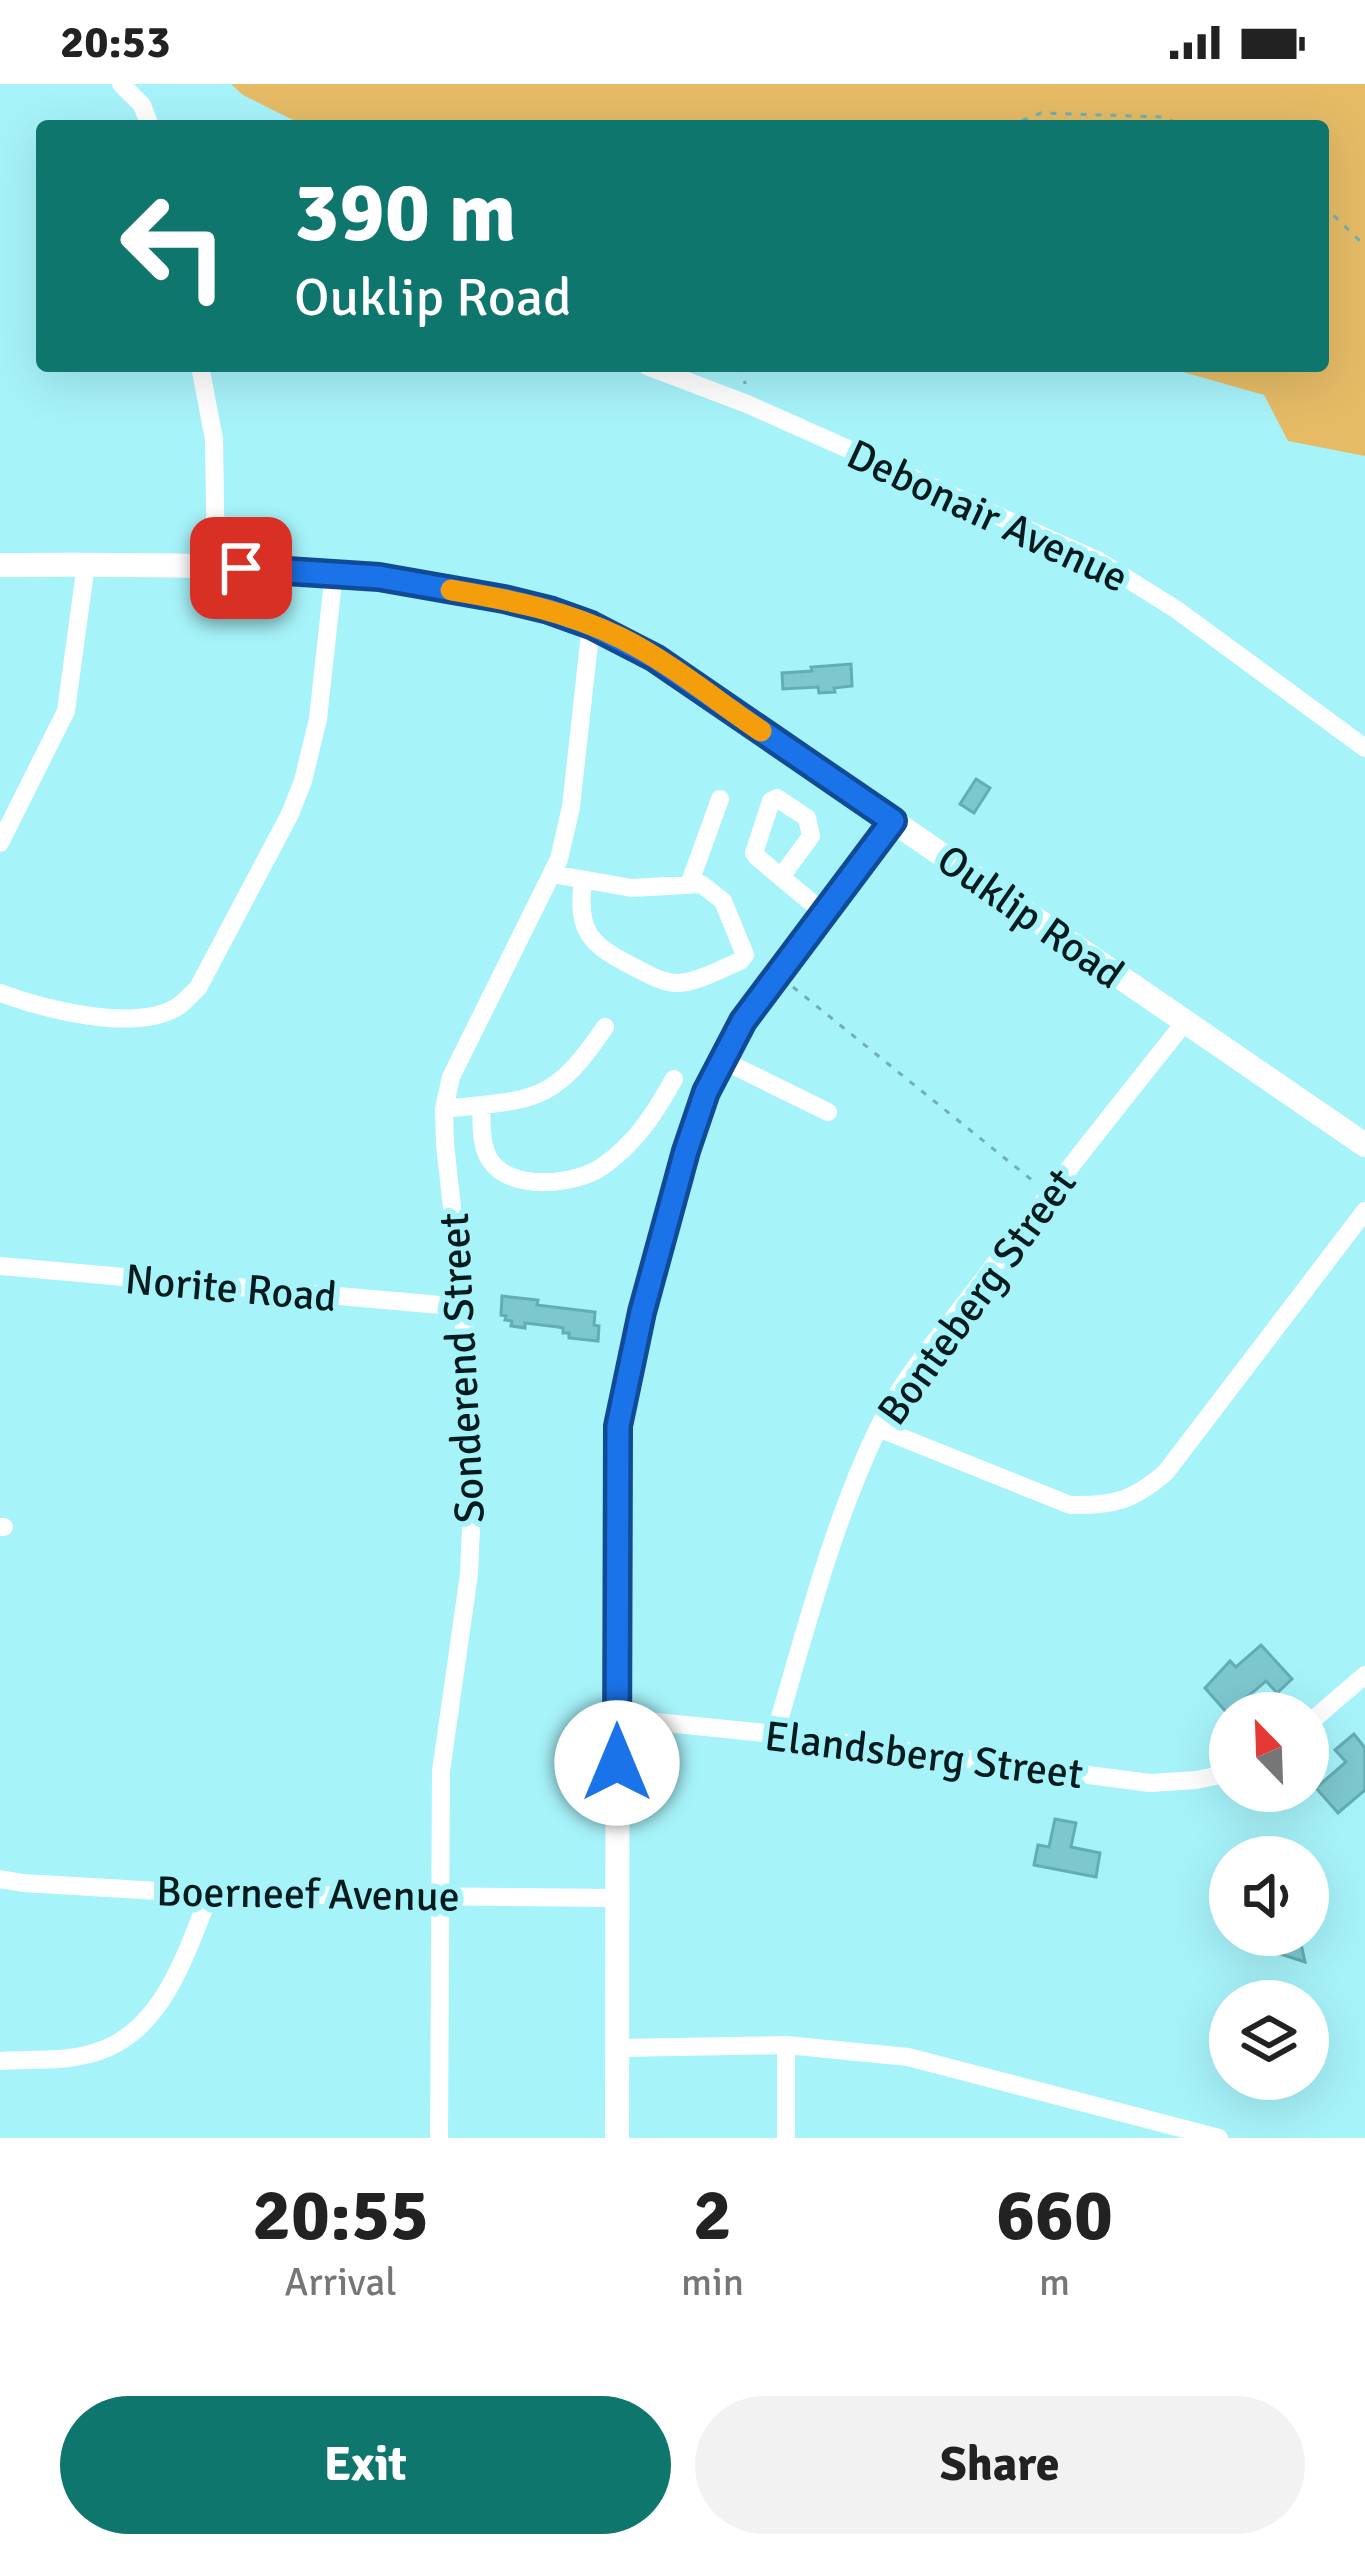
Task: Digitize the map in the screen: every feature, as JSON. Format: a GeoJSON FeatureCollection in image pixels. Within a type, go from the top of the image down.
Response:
{"type":"FeatureCollection","features":[{"type":"Feature","properties":{"kind":"street"},"geometry":{"type":"LineString","coordinates":[[121,84],[142,105],[148,120]]}},
{"type":"Feature","properties":{"kind":"street"},"geometry":{"type":"LineString","coordinates":[[201,372],[214,440],[216,567]]}},
{"type":"Feature","properties":{"kind":"street","name":"Debonair Avenue"},"geometry":{"type":"LineString","coordinates":[[663,372],[748,404],[1108,566],[1177,610],[1365,748]]}},
{"type":"Feature","properties":{"kind":"street"},"geometry":{"type":"LineString","coordinates":[[0,843],[66,711],[86,564]]}},
{"type":"Feature","properties":{"kind":"street","name":"Ouklip Road"},"geometry":{"type":"LineString","coordinates":[[0,565],[334,572],[504,599],[591,625],[655,658],[1365,1145]]}},
{"type":"Feature","properties":{"kind":"street"},"geometry":{"type":"LineString","coordinates":[[0,993],[44,1008],[124,1018],[166,1012],[198,988],[303,781],[318,719],[334,572]]}},
{"type":"Feature","properties":{"kind":"street","name":"Sonderend Street"},"geometry":{"type":"LineString","coordinates":[[439,2138],[441,1772],[470,1574],[472,1503],[463,1306],[445,1109],[451,1077],[552,874],[566,836],[591,625]]}},
{"type":"Feature","properties":{"kind":"street"},"geometry":{"type":"LineString","coordinates":[[690,883],[720,799]]}},
{"type":"Feature","properties":{"kind":"street"},"geometry":{"type":"LineString","coordinates":[[617,2138],[618,1426],[686,1151],[720,1060],[743,1021],[893,821]]}},
{"type":"Feature","properties":{"kind":"street"},"geometry":{"type":"LineString","coordinates":[[552,874],[632,888],[701,884],[723,901],[746,952],[740,961],[688,981],[659,980],[597,946],[581,911],[583,880]]}},
{"type":"Feature","properties":{"kind":"street"},"geometry":{"type":"LineString","coordinates":[[781,878],[824,913]]}},
{"type":"Feature","properties":{"kind":"street","name":"Bonteberg Street"},"geometry":{"type":"LineString","coordinates":[[775,1734],[825,1569],[878,1428],[902,1388],[1048,1194],[1185,1022]]}},
{"type":"Feature","properties":{"kind":"street"},"geometry":{"type":"LineString","coordinates":[[445,1109],[519,1102],[556,1086],[605,1027]]}},
{"type":"Feature","properties":{"kind":"street"},"geometry":{"type":"LineString","coordinates":[[720,1060],[828,1112]]}},
{"type":"Feature","properties":{"kind":"street"},"geometry":{"type":"LineString","coordinates":[[481,1105],[485,1150],[498,1169],[520,1179],[557,1183],[589,1174],[629,1144],[654,1116],[674,1079]]}},
{"type":"Feature","properties":{"kind":"street"},"geometry":{"type":"LineString","coordinates":[[878,1428],[1070,1505],[1104,1506],[1137,1494],[1166,1472],[1365,1211]]}},
{"type":"Feature","properties":{"kind":"street","name":"Norite Road"},"geometry":{"type":"LineString","coordinates":[[0,1266],[463,1306]]}},
{"type":"Feature","properties":{"kind":"street"},"geometry":{"type":"LineString","coordinates":[[1329,1706],[1365,1675]]}},
{"type":"Feature","properties":{"kind":"street","name":"Elandsberg Street"},"geometry":{"type":"LineString","coordinates":[[617,1718],[1150,1783],[1209,1777]]}},
{"type":"Feature","properties":{"kind":"street","name":"Boerneef Avenue"},"geometry":{"type":"LineString","coordinates":[[0,1879],[210,1894],[616,1898]]}},
{"type":"Feature","properties":{"kind":"street"},"geometry":{"type":"LineString","coordinates":[[0,2061],[80,2056],[108,2048],[133,2032],[170,1990],[210,1894]]}},
{"type":"Feature","properties":{"kind":"street"},"geometry":{"type":"LineString","coordinates":[[616,2048],[786,2045],[908,2057],[1167,2131],[1219,2138]]}},
{"type":"Feature","properties":{"kind":"street"},"geometry":{"type":"LineString","coordinates":[[786,2045],[786,2138]]}},
{"type":"Feature","properties":{"kind":"path"},"geometry":{"type":"LineString","coordinates":[[1023,120],[1041,113],[1170,120]]}},
{"type":"Feature","properties":{"kind":"path"},"geometry":{"type":"LineString","coordinates":[[1329,211],[1365,246]]}},
{"type":"Feature","properties":{"kind":"path"},"geometry":{"type":"LineString","coordinates":[[778,974],[1048,1194]]}},
{"type":"Feature","properties":{"kind":"shaded area"},"geometry":{"type":"Polygon","coordinates":[[[231,84],[1365,84],[1365,456],[1288,441],[1264,395],[1183,372],[1329,372],[1329,120],[293,120],[231,84]]]}},
{"type":"Feature","properties":{"kind":"building"},"geometry":{"type":"Polygon","coordinates":[[[851,664],[852,686],[819,693],[818,687],[783,689],[782,673],[851,664]]]}},
{"type":"Feature","properties":{"kind":"building"},"geometry":{"type":"Polygon","coordinates":[[[976,779],[990,788],[974,813],[960,804],[976,779]]]}},
{"type":"Feature","properties":{"kind":"building"},"geometry":{"type":"Polygon","coordinates":[[[502,1296],[595,1312],[598,1341],[569,1338],[558,1327],[511,1326],[512,1321],[501,1315],[502,1296]]]}},
{"type":"Feature","properties":{"kind":"building"},"geometry":{"type":"Polygon","coordinates":[[[1261,1645],[1292,1679],[1278,1692],[1266,1681],[1253,1692],[1209,1693],[1205,1688],[1230,1661],[1236,1667],[1261,1645]]]}},
{"type":"Feature","properties":{"kind":"building"},"geometry":{"type":"Polygon","coordinates":[[[1354,1734],[1365,1748],[1365,1790],[1338,1813],[1329,1803],[1329,1777],[1346,1762],[1335,1750],[1354,1734]]]}},
{"type":"Feature","properties":{"kind":"building"},"geometry":{"type":"Polygon","coordinates":[[[1055,1819],[1076,1823],[1071,1847],[1100,1853],[1096,1877],[1034,1865],[1038,1845],[1049,1847],[1055,1819]]]}},
{"type":"Feature","properties":{"kind":"slow traffic"},"geometry":{"type":"LineString","coordinates":[[451,590],[549,610],[619,637],[761,731]]}},
{"type":"Feature","properties":{"kind":"route"},"geometry":{"type":"LineString","coordinates":[[241,568],[379,577],[504,599],[591,625],[655,658],[893,821],[743,1021],[720,1060],[686,1151],[642,1312],[618,1426],[617,1763]]}}]}
